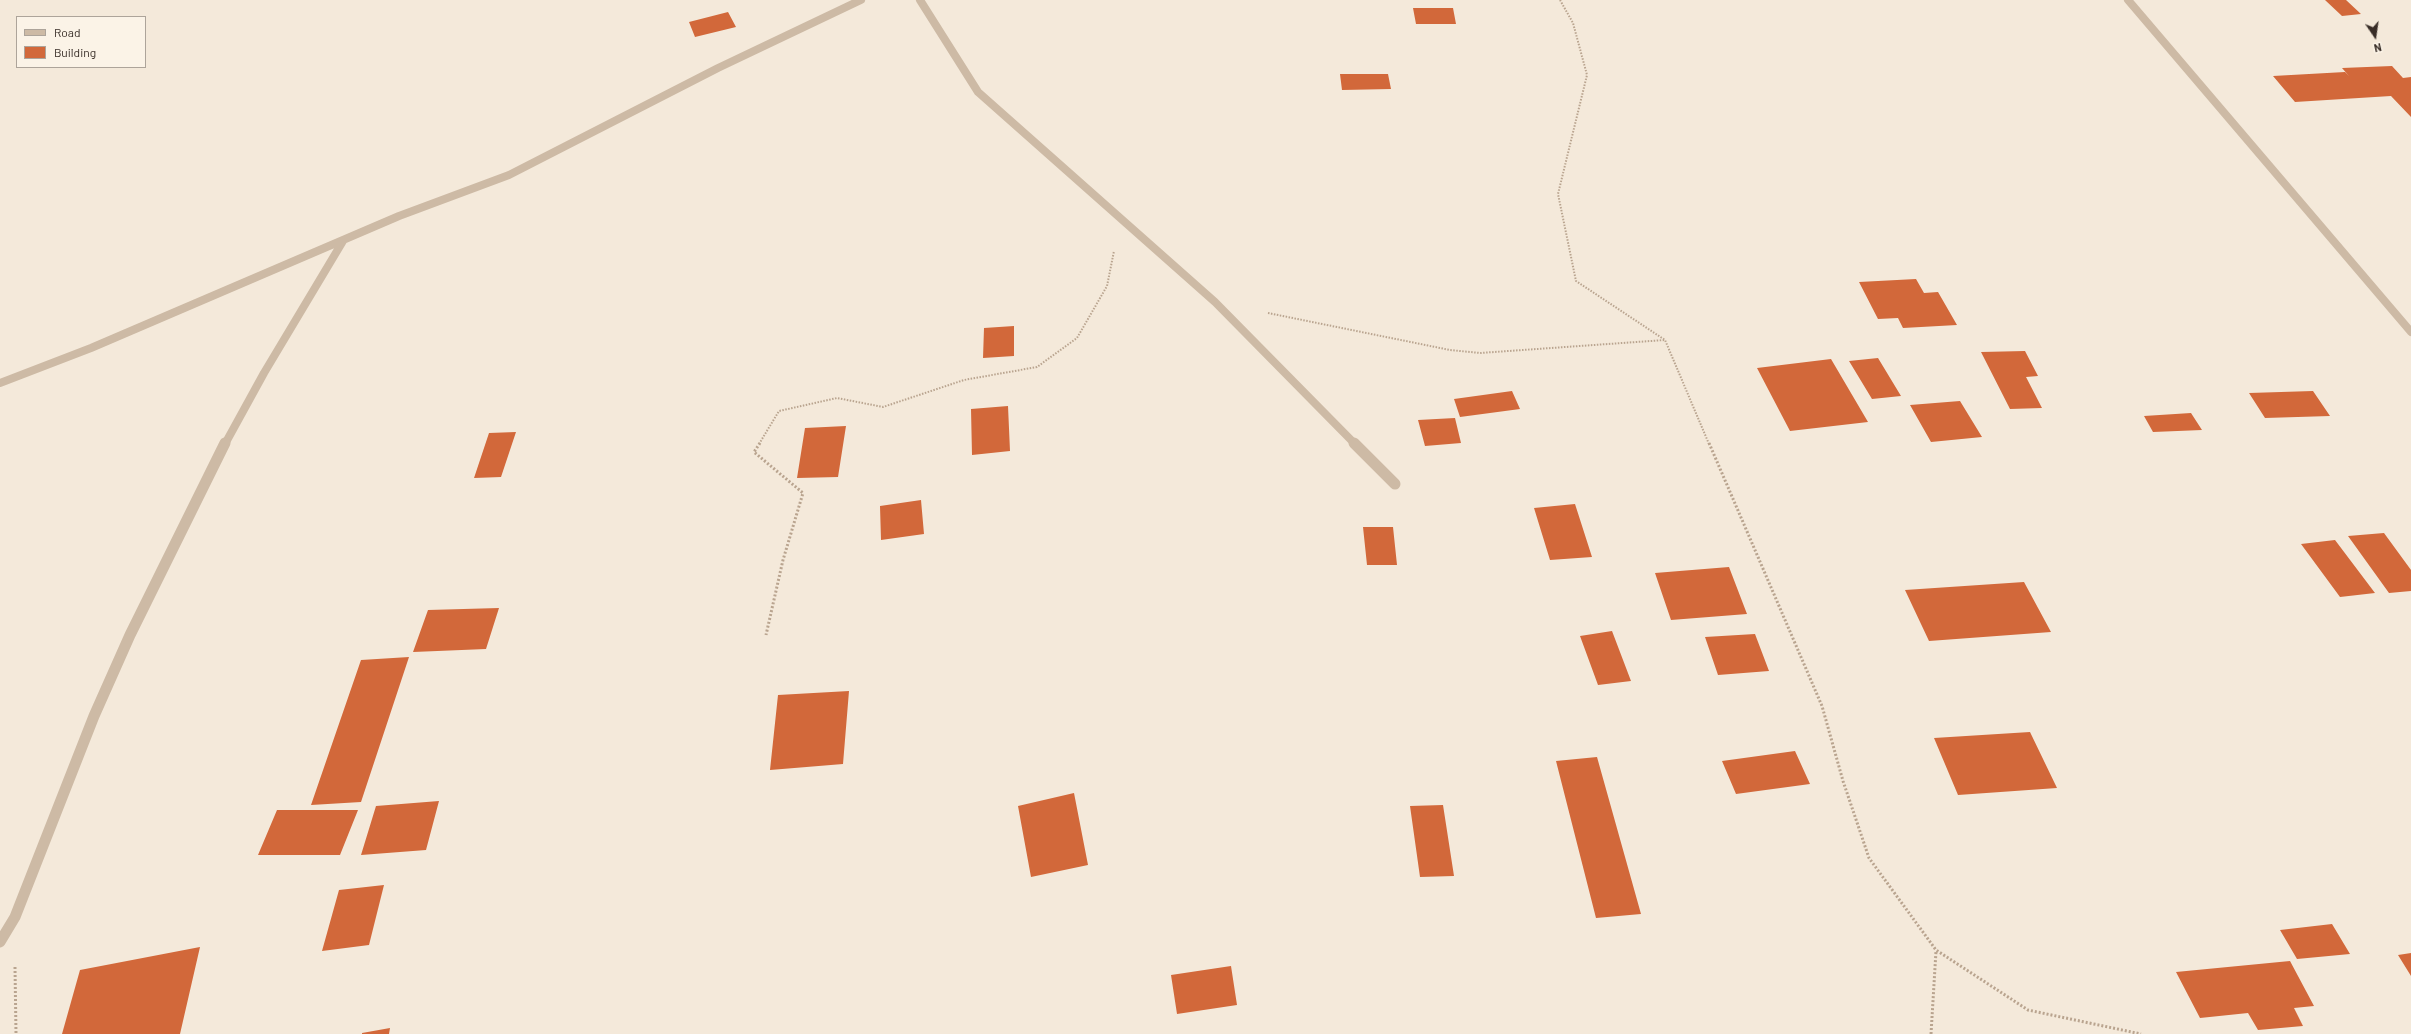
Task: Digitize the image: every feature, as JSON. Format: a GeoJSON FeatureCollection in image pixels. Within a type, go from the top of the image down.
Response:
{"type":"FeatureCollection","features":[{"type":"Feature","properties":{"kind":"street"},"geometry":{"type":"LineString","coordinates":[[0,383],[91,348],[399,216],[509,175],[718,68],[861,0]]}},
{"type":"Feature","properties":{"kind":"street"},"geometry":{"type":"LineString","coordinates":[[920,0],[978,92],[1215,302],[1395,484]]}},
{"type":"Feature","properties":{"kind":"street"},"geometry":{"type":"LineString","coordinates":[[2128,0],[2411,332]]}},
{"type":"Feature","properties":{"kind":"street"},"geometry":{"type":"LineString","coordinates":[[0,942],[15,917],[94,716],[130,635],[231,434],[264,373],[343,241]]}},
{"type":"Feature","properties":{"kind":"path"},"geometry":{"type":"LineString","coordinates":[[1560,0],[1573,23],[1587,75],[1558,194],[1566,225],[1576,281],[1665,340],[1822,706],[1843,781],[1868,858],[1936,950],[2028,1010],[2141,1034]]}},
{"type":"Feature","properties":{"kind":"path"},"geometry":{"type":"LineString","coordinates":[[766,635],[783,560],[803,492],[754,452],[779,411],[836,398],[883,407],[964,380],[1036,367],[1077,338],[1107,286],[1121,218]]}},
{"type":"Feature","properties":{"kind":"path"},"geometry":{"type":"LineString","coordinates":[[1267,313],[1450,350],[1480,353],[1665,340]]}},
{"type":"Feature","properties":{"kind":"path"},"geometry":{"type":"LineString","coordinates":[[15,917],[16,1034]]}},
{"type":"Feature","properties":{"kind":"path"},"geometry":{"type":"LineString","coordinates":[[1931,1034],[1936,950]]}},
{"type":"Feature","properties":{"kind":"building"},"geometry":{"type":"Polygon","coordinates":[[[2325,0],[2346,0],[2361,14],[2342,16],[2325,0]]]}},
{"type":"Feature","properties":{"kind":"building"},"geometry":{"type":"Polygon","coordinates":[[[1413,8],[1453,8],[1456,24],[1416,24],[1413,8]]]}},
{"type":"Feature","properties":{"kind":"building"},"geometry":{"type":"Polygon","coordinates":[[[728,12],[736,27],[695,37],[689,22],[728,12]]]}},
{"type":"Feature","properties":{"kind":"building"},"geometry":{"type":"Polygon","coordinates":[[[2392,66],[2403,78],[2411,77],[2411,117],[2391,96],[2295,102],[2273,76],[2345,72],[2349,76],[2342,68],[2392,66]]]}},
{"type":"Feature","properties":{"kind":"building"},"geometry":{"type":"Polygon","coordinates":[[[1340,74],[1388,74],[1391,89],[1342,90],[1340,74]]]}},
{"type":"Feature","properties":{"kind":"building"},"geometry":{"type":"Polygon","coordinates":[[[1916,279],[1924,293],[1938,292],[1957,325],[1903,328],[1898,318],[1878,319],[1859,282],[1916,279]]]}},
{"type":"Feature","properties":{"kind":"building"},"geometry":{"type":"Polygon","coordinates":[[[1014,326],[1014,356],[983,358],[984,328],[1014,326]]]}},
{"type":"Feature","properties":{"kind":"building"},"geometry":{"type":"Polygon","coordinates":[[[2025,351],[2038,376],[2026,377],[2042,408],[2010,409],[1981,352],[2025,351]]]}},
{"type":"Feature","properties":{"kind":"building"},"geometry":{"type":"Polygon","coordinates":[[[1878,358],[1901,396],[1872,399],[1849,361],[1878,358]]]}},
{"type":"Feature","properties":{"kind":"building"},"geometry":{"type":"Polygon","coordinates":[[[1831,359],[1868,422],[1790,431],[1757,368],[1831,359]]]}},
{"type":"Feature","properties":{"kind":"building"},"geometry":{"type":"Polygon","coordinates":[[[1512,391],[1520,409],[1460,417],[1454,399],[1512,391]]]}},
{"type":"Feature","properties":{"kind":"building"},"geometry":{"type":"Polygon","coordinates":[[[2313,391],[2330,416],[2265,418],[2249,393],[2313,391]]]}},
{"type":"Feature","properties":{"kind":"building"},"geometry":{"type":"Polygon","coordinates":[[[1960,401],[1982,437],[1931,442],[1910,405],[1960,401]]]}},
{"type":"Feature","properties":{"kind":"building"},"geometry":{"type":"Polygon","coordinates":[[[1008,406],[1010,451],[972,455],[971,409],[1008,406]]]}},
{"type":"Feature","properties":{"kind":"building"},"geometry":{"type":"Polygon","coordinates":[[[2191,413],[2202,430],[2153,432],[2144,416],[2191,413]]]}},
{"type":"Feature","properties":{"kind":"building"},"geometry":{"type":"Polygon","coordinates":[[[1455,418],[1461,443],[1425,446],[1418,420],[1455,418]]]}},
{"type":"Feature","properties":{"kind":"building"},"geometry":{"type":"Polygon","coordinates":[[[846,426],[838,477],[797,478],[805,428],[846,426]]]}},
{"type":"Feature","properties":{"kind":"building"},"geometry":{"type":"Polygon","coordinates":[[[516,432],[501,477],[474,478],[489,433],[516,432]]]}},
{"type":"Feature","properties":{"kind":"building"},"geometry":{"type":"Polygon","coordinates":[[[921,500],[924,534],[881,540],[880,506],[921,500]]]}},
{"type":"Feature","properties":{"kind":"building"},"geometry":{"type":"Polygon","coordinates":[[[1575,504],[1592,557],[1550,560],[1534,508],[1575,504]]]}},
{"type":"Feature","properties":{"kind":"building"},"geometry":{"type":"Polygon","coordinates":[[[1363,527],[1393,527],[1397,565],[1367,565],[1363,527]]]}},
{"type":"Feature","properties":{"kind":"building"},"geometry":{"type":"Polygon","coordinates":[[[2384,533],[2411,570],[2411,591],[2389,593],[2348,536],[2384,533]]]}},
{"type":"Feature","properties":{"kind":"building"},"geometry":{"type":"Polygon","coordinates":[[[2335,540],[2375,593],[2340,597],[2301,544],[2335,540]]]}},
{"type":"Feature","properties":{"kind":"building"},"geometry":{"type":"Polygon","coordinates":[[[1729,567],[1747,614],[1671,620],[1655,573],[1729,567]]]}},
{"type":"Feature","properties":{"kind":"building"},"geometry":{"type":"Polygon","coordinates":[[[2024,582],[2051,632],[1929,641],[1905,590],[2024,582]]]}},
{"type":"Feature","properties":{"kind":"building"},"geometry":{"type":"Polygon","coordinates":[[[499,608],[486,649],[413,652],[428,610],[499,608]]]}},
{"type":"Feature","properties":{"kind":"building"},"geometry":{"type":"Polygon","coordinates":[[[1612,631],[1631,681],[1598,685],[1580,636],[1612,631]]]}},
{"type":"Feature","properties":{"kind":"building"},"geometry":{"type":"Polygon","coordinates":[[[1755,634],[1769,671],[1718,675],[1705,637],[1755,634]]]}},
{"type":"Feature","properties":{"kind":"building"},"geometry":{"type":"Polygon","coordinates":[[[409,657],[361,802],[311,805],[361,660],[409,657]]]}},
{"type":"Feature","properties":{"kind":"building"},"geometry":{"type":"Polygon","coordinates":[[[849,691],[843,764],[770,770],[778,695],[849,691]]]}},
{"type":"Feature","properties":{"kind":"building"},"geometry":{"type":"Polygon","coordinates":[[[2030,732],[2057,788],[1958,795],[1934,738],[2030,732]]]}},
{"type":"Feature","properties":{"kind":"building"},"geometry":{"type":"Polygon","coordinates":[[[1795,751],[1810,784],[1736,794],[1722,761],[1795,751]]]}},
{"type":"Feature","properties":{"kind":"building"},"geometry":{"type":"Polygon","coordinates":[[[1597,757],[1641,914],[1596,918],[1556,761],[1597,757]]]}},
{"type":"Feature","properties":{"kind":"building"},"geometry":{"type":"Polygon","coordinates":[[[1074,793],[1088,865],[1031,877],[1018,806],[1074,793]]]}},
{"type":"Feature","properties":{"kind":"building"},"geometry":{"type":"Polygon","coordinates":[[[439,801],[426,850],[361,855],[376,806],[439,801]]]}},
{"type":"Feature","properties":{"kind":"building"},"geometry":{"type":"Polygon","coordinates":[[[1443,805],[1454,876],[1420,877],[1410,806],[1443,805]]]}},
{"type":"Feature","properties":{"kind":"building"},"geometry":{"type":"Polygon","coordinates":[[[277,810],[358,810],[340,855],[258,855],[277,810]]]}},
{"type":"Feature","properties":{"kind":"building"},"geometry":{"type":"Polygon","coordinates":[[[384,885],[369,945],[322,951],[339,890],[384,885]]]}},
{"type":"Feature","properties":{"kind":"building"},"geometry":{"type":"Polygon","coordinates":[[[2332,924],[2350,954],[2297,959],[2280,930],[2332,924]]]}},
{"type":"Feature","properties":{"kind":"building"},"geometry":{"type":"Polygon","coordinates":[[[200,947],[180,1034],[62,1034],[80,970],[200,947]]]}},
{"type":"Feature","properties":{"kind":"building"},"geometry":{"type":"Polygon","coordinates":[[[2411,953],[2411,976],[2398,955],[2411,953]]]}},
{"type":"Feature","properties":{"kind":"building"},"geometry":{"type":"Polygon","coordinates":[[[2290,961],[2314,1006],[2294,1008],[2303,1026],[2258,1030],[2248,1013],[2200,1018],[2176,972],[2290,961]]]}},
{"type":"Feature","properties":{"kind":"building"},"geometry":{"type":"Polygon","coordinates":[[[1231,966],[1237,1005],[1177,1014],[1171,975],[1231,966]]]}},
{"type":"Feature","properties":{"kind":"building"},"geometry":{"type":"Polygon","coordinates":[[[390,1028],[389,1034],[362,1034],[362,1033],[390,1028]]]}}]}
